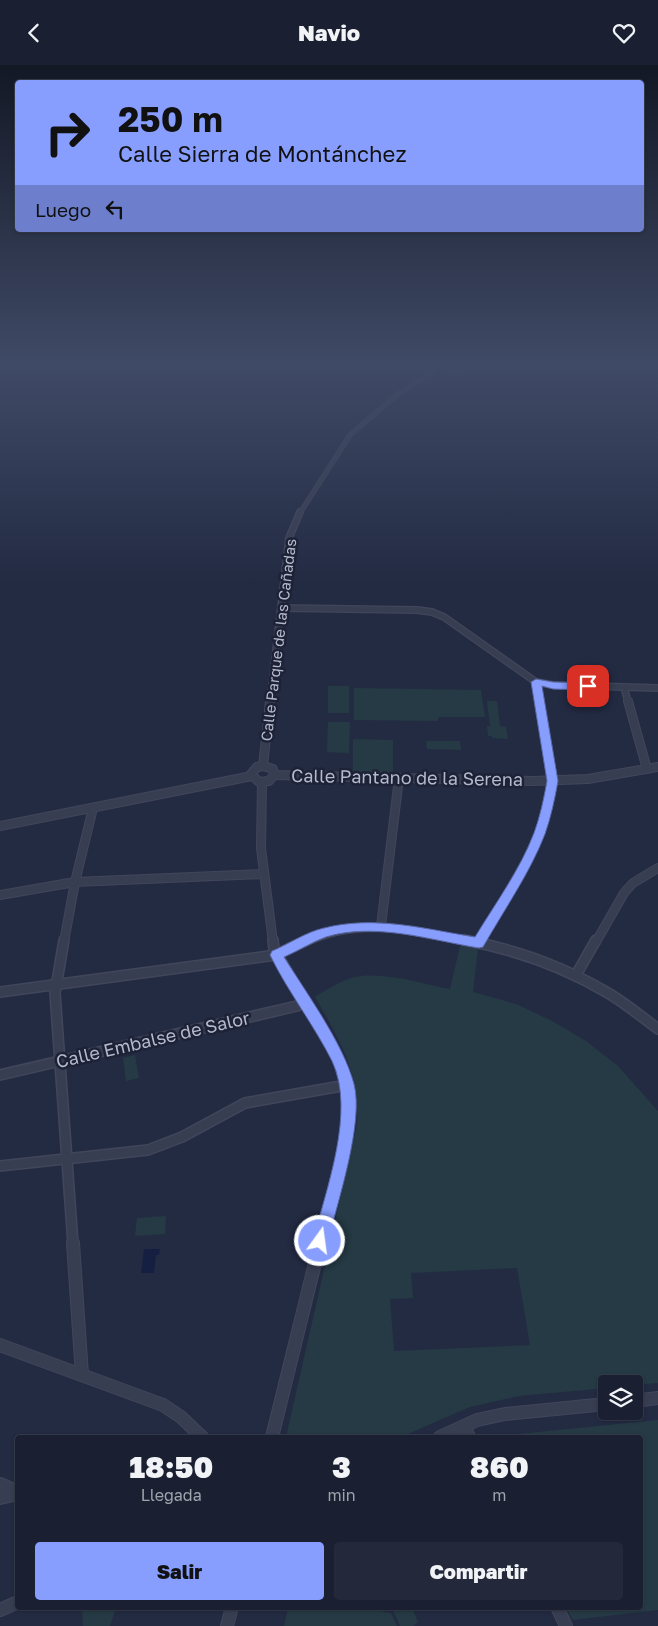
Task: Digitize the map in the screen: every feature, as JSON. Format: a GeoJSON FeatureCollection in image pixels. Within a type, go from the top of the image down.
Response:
{"type":"FeatureCollection","features":[{"type":"Feature","properties":{"kind":"street","name":"Calle Parque de las Cañadas"},"geometry":{"type":"LineString","coordinates":[[263,766],[289,538],[301,511],[349,436]]}},
{"type":"Feature","properties":{"kind":"street"},"geometry":{"type":"LineString","coordinates":[[281,608],[417,610],[432,612],[449,620],[536,682],[553,685],[658,688]]}},
{"type":"Feature","properties":{"kind":"street"},"geometry":{"type":"LineString","coordinates":[[479,943],[529,857],[540,833],[552,781],[536,682]]}},
{"type":"Feature","properties":{"kind":"street"},"geometry":{"type":"LineString","coordinates":[[624,687],[647,769]]}},
{"type":"Feature","properties":{"kind":"street"},"geometry":{"type":"LineString","coordinates":[[263,766],[270,767],[274,775],[269,781],[262,782],[255,780],[252,776],[254,769],[263,766]]}},
{"type":"Feature","properties":{"kind":"street","name":"Calle Pantano de la Serena"},"geometry":{"type":"LineString","coordinates":[[274,775],[552,781],[588,779],[658,767]]}},
{"type":"Feature","properties":{"kind":"street"},"geometry":{"type":"LineString","coordinates":[[0,826],[252,776]]}},
{"type":"Feature","properties":{"kind":"street"},"geometry":{"type":"LineString","coordinates":[[381,926],[399,779]]}},
{"type":"Feature","properties":{"kind":"street"},"geometry":{"type":"LineString","coordinates":[[262,782],[261,848],[270,929],[276,955],[306,1002],[338,1059],[347,1085],[349,1114],[343,1150],[272,1435]]}},
{"type":"Feature","properties":{"kind":"street"},"geometry":{"type":"LineString","coordinates":[[82,1375],[55,993],[75,882],[94,808]]}},
{"type":"Feature","properties":{"kind":"street"},"geometry":{"type":"LineString","coordinates":[[576,975],[624,893],[633,883],[658,868]]}},
{"type":"Feature","properties":{"kind":"street"},"geometry":{"type":"LineString","coordinates":[[0,895],[75,882],[264,874]]}},
{"type":"Feature","properties":{"kind":"street"},"geometry":{"type":"LineString","coordinates":[[0,992],[276,955],[323,933],[347,928],[381,926],[501,948],[576,975],[610,994],[658,1029]]}},
{"type":"Feature","properties":{"kind":"street","name":"Calle Embalse de Salor"},"geometry":{"type":"LineString","coordinates":[[0,1075],[60,1063],[297,1006],[306,1002]]}},
{"type":"Feature","properties":{"kind":"street"},"geometry":{"type":"LineString","coordinates":[[0,1166],[148,1150],[182,1137],[245,1103],[347,1085]]}},
{"type":"Feature","properties":{"kind":"street"},"geometry":{"type":"LineString","coordinates":[[0,1345],[163,1405],[181,1417],[200,1435]]}},
{"type":"Feature","properties":{"kind":"street"},"geometry":{"type":"LineString","coordinates":[[643,1400],[658,1398]]}},
{"type":"Feature","properties":{"kind":"street"},"geometry":{"type":"LineString","coordinates":[[451,1435],[467,1432],[477,1420],[505,1414],[598,1404]]}},
{"type":"Feature","properties":{"kind":"street"},"geometry":{"type":"LineString","coordinates":[[0,1484],[15,1492]]}},
{"type":"Feature","properties":{"kind":"street"},"geometry":{"type":"LineString","coordinates":[[0,1498],[15,1494]]}},
{"type":"Feature","properties":{"kind":"street"},"geometry":{"type":"LineString","coordinates":[[0,1610],[15,1604]]}},
{"type":"Feature","properties":{"kind":"street"},"geometry":{"type":"LineString","coordinates":[[228,1626],[231,1610]]}},
{"type":"Feature","properties":{"kind":"street"},"geometry":{"type":"LineString","coordinates":[[558,1610],[566,1626]]}},
{"type":"Feature","properties":{"kind":"shaded area"},"geometry":{"type":"Polygon","coordinates":[[[328,686],[349,686],[349,713],[328,713],[328,686]]]}},
{"type":"Feature","properties":{"kind":"shaded area"},"geometry":{"type":"Polygon","coordinates":[[[354,688],[481,690],[485,717],[438,717],[438,721],[354,720],[354,688]]]}},
{"type":"Feature","properties":{"kind":"shaded area"},"geometry":{"type":"Polygon","coordinates":[[[487,701],[497,701],[500,726],[506,727],[508,739],[488,736],[487,726],[490,726],[487,701]]]}},
{"type":"Feature","properties":{"kind":"shaded area"},"geometry":{"type":"Polygon","coordinates":[[[328,722],[350,722],[349,753],[327,752],[328,722]]]}},
{"type":"Feature","properties":{"kind":"shaded area"},"geometry":{"type":"Polygon","coordinates":[[[353,739],[393,740],[393,773],[353,773],[353,739]]]}},
{"type":"Feature","properties":{"kind":"shaded area"},"geometry":{"type":"Polygon","coordinates":[[[426,741],[460,741],[461,750],[427,749],[426,741]]]}},
{"type":"Feature","properties":{"kind":"shaded area"},"geometry":{"type":"Polygon","coordinates":[[[460,946],[478,948],[473,992],[516,1004],[552,1021],[586,1041],[618,1066],[658,1111],[658,1383],[643,1384],[643,1375],[598,1375],[598,1389],[519,1396],[470,1407],[406,1435],[286,1435],[357,1125],[357,1106],[352,1073],[333,1028],[315,997],[343,981],[355,977],[383,976],[450,989],[460,946]],[[517,1268],[411,1273],[413,1298],[390,1299],[394,1351],[530,1345],[517,1268]]]}},
{"type":"Feature","properties":{"kind":"shaded area"},"geometry":{"type":"Polygon","coordinates":[[[135,1055],[139,1078],[126,1081],[123,1058],[135,1055]]]}},
{"type":"Feature","properties":{"kind":"shaded area"},"geometry":{"type":"Polygon","coordinates":[[[166,1216],[165,1234],[135,1236],[137,1218],[166,1216]]]}},
{"type":"Feature","properties":{"kind":"shaded area"},"geometry":{"type":"Polygon","coordinates":[[[658,1420],[658,1610],[573,1620],[567,1610],[643,1610],[643,1435],[508,1435],[658,1420]]]}},
{"type":"Feature","properties":{"kind":"shaded area"},"geometry":{"type":"Polygon","coordinates":[[[82,1610],[115,1610],[110,1626],[83,1626],[82,1610]]]}},
{"type":"Feature","properties":{"kind":"shaded area"},"geometry":{"type":"Polygon","coordinates":[[[288,1610],[380,1610],[391,1613],[397,1626],[284,1626],[288,1610]]]}},
{"type":"Feature","properties":{"kind":"shaded area"},"geometry":{"type":"Polygon","coordinates":[[[393,1610],[413,1610],[418,1622],[413,1626],[400,1626],[393,1610]]]}},
{"type":"Feature","properties":{"kind":"water"},"geometry":{"type":"Polygon","coordinates":[[[144,1249],[160,1249],[159,1255],[156,1255],[154,1273],[141,1273],[144,1249]]]}},
{"type":"Feature","properties":{"kind":"route"},"geometry":{"type":"LineString","coordinates":[[320,1241],[343,1150],[349,1114],[349,1095],[345,1076],[338,1059],[276,955],[323,933],[347,928],[381,926],[479,943],[529,857],[540,833],[550,795],[552,781],[536,682],[553,685],[588,686]]}}]}
